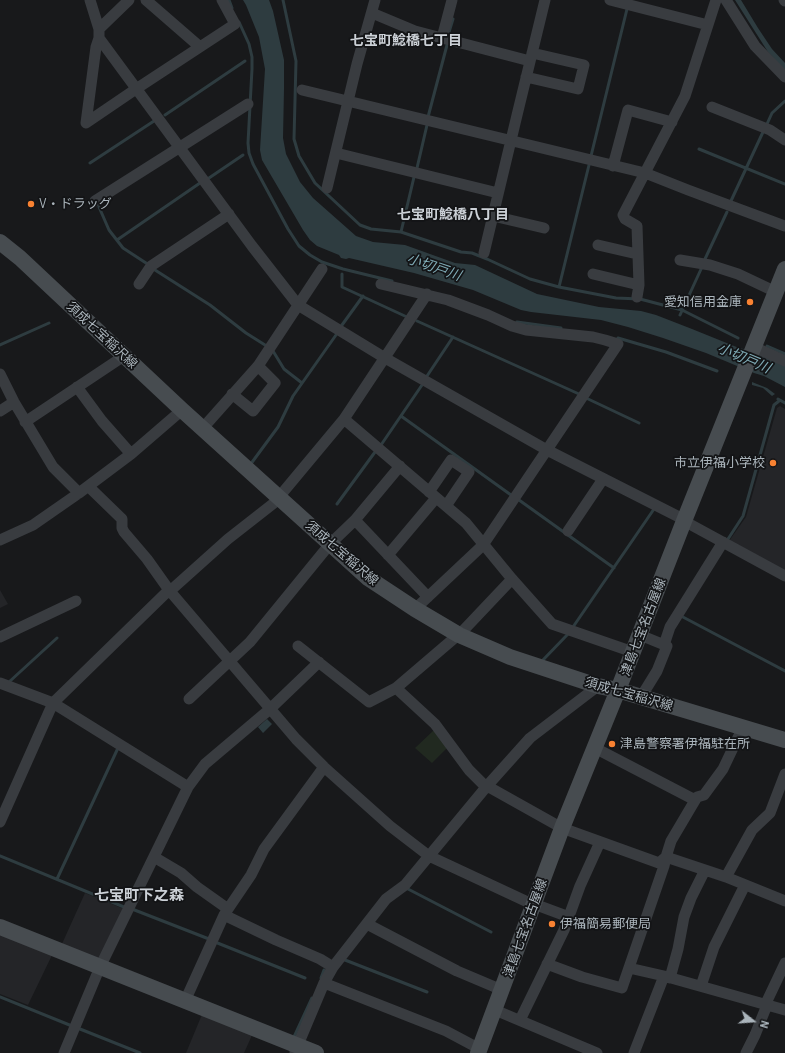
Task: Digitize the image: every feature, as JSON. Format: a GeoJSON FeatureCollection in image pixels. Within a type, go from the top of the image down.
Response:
{"type":"FeatureCollection","features":[{"type":"Feature","properties":{"kind":"main road","name":"須成七宝稲沢線"},"geometry":{"type":"LineString","coordinates":[[0,242],[20,258],[182,410],[368,578],[415,609],[459,635],[510,657],[598,686],[618,690],[785,740]]}},
{"type":"Feature","properties":{"kind":"main road","name":"津島七宝名古屋線"},"geometry":{"type":"LineString","coordinates":[[479,1051],[562,828],[742,374],[780,289],[785,269]]}},
{"type":"Feature","properties":{"kind":"main road"},"geometry":{"type":"LineString","coordinates":[[0,927],[185,1001],[296,1049],[316,1053]]}},
{"type":"Feature","properties":{"kind":"street"},"geometry":{"type":"LineString","coordinates":[[90,0],[99,34],[136,89],[252,246],[298,305],[385,358],[547,450],[684,520],[785,576]]}},
{"type":"Feature","properties":{"kind":"street"},"geometry":{"type":"LineString","coordinates":[[128,0],[99,34],[86,123],[235,24],[222,0]]}},
{"type":"Feature","properties":{"kind":"street"},"geometry":{"type":"LineString","coordinates":[[146,0],[200,47]]}},
{"type":"Feature","properties":{"kind":"street"},"geometry":{"type":"LineString","coordinates":[[327,188],[357,64],[375,0]]}},
{"type":"Feature","properties":{"kind":"street"},"geometry":{"type":"LineString","coordinates":[[442,38],[452,0]]}},
{"type":"Feature","properties":{"kind":"street"},"geometry":{"type":"LineString","coordinates":[[484,253],[510,141],[546,0]]}},
{"type":"Feature","properties":{"kind":"street"},"geometry":{"type":"LineString","coordinates":[[610,0],[708,25]]}},
{"type":"Feature","properties":{"kind":"street"},"geometry":{"type":"LineString","coordinates":[[638,297],[637,226],[624,219],[623,215],[685,96],[716,0]]}},
{"type":"Feature","properties":{"kind":"street"},"geometry":{"type":"LineString","coordinates":[[726,0],[755,46],[785,77]]}},
{"type":"Feature","properties":{"kind":"street"},"geometry":{"type":"LineString","coordinates":[[372,13],[415,31],[442,38],[531,57],[584,65],[578,88],[526,77]]}},
{"type":"Feature","properties":{"kind":"street"},"geometry":{"type":"LineString","coordinates":[[302,90],[645,174],[785,226]]}},
{"type":"Feature","properties":{"kind":"street"},"geometry":{"type":"LineString","coordinates":[[95,202],[248,104]]}},
{"type":"Feature","properties":{"kind":"street"},"geometry":{"type":"LineString","coordinates":[[712,107],[770,130],[785,140]]}},
{"type":"Feature","properties":{"kind":"street"},"geometry":{"type":"LineString","coordinates":[[613,166],[628,110],[672,122]]}},
{"type":"Feature","properties":{"kind":"street"},"geometry":{"type":"LineString","coordinates":[[336,153],[498,193]]}},
{"type":"Feature","properties":{"kind":"street"},"geometry":{"type":"LineString","coordinates":[[139,284],[151,266],[229,214]]}},
{"type":"Feature","properties":{"kind":"street"},"geometry":{"type":"LineString","coordinates":[[493,216],[544,228]]}},
{"type":"Feature","properties":{"kind":"street"},"geometry":{"type":"LineString","coordinates":[[598,245],[637,254]]}},
{"type":"Feature","properties":{"kind":"street"},"geometry":{"type":"LineString","coordinates":[[680,260],[710,265],[780,289]]}},
{"type":"Feature","properties":{"kind":"street"},"geometry":{"type":"LineString","coordinates":[[202,428],[258,366],[322,269]]}},
{"type":"Feature","properties":{"kind":"street"},"geometry":{"type":"LineString","coordinates":[[593,274],[639,286]]}},
{"type":"Feature","properties":{"kind":"street"},"geometry":{"type":"LineString","coordinates":[[381,284],[427,294],[468,307],[503,323],[526,330],[594,337],[618,344],[483,545],[415,609]]}},
{"type":"Feature","properties":{"kind":"street"},"geometry":{"type":"LineString","coordinates":[[0,822],[53,703],[170,591],[228,539],[274,503],[344,419],[427,294]]}},
{"type":"Feature","properties":{"kind":"street"},"geometry":{"type":"LineString","coordinates":[[754,348],[785,361]]}},
{"type":"Feature","properties":{"kind":"street"},"geometry":{"type":"LineString","coordinates":[[25,422],[124,356]]}},
{"type":"Feature","properties":{"kind":"street"},"geometry":{"type":"LineString","coordinates":[[232,394],[253,411],[275,383],[258,366]]}},
{"type":"Feature","properties":{"kind":"street"},"geometry":{"type":"LineString","coordinates":[[0,374],[25,422],[52,467],[79,493]]}},
{"type":"Feature","properties":{"kind":"street"},"geometry":{"type":"LineString","coordinates":[[77,387],[102,421],[131,454]]}},
{"type":"Feature","properties":{"kind":"street"},"geometry":{"type":"LineString","coordinates":[[0,411],[14,402]]}},
{"type":"Feature","properties":{"kind":"street"},"geometry":{"type":"LineString","coordinates":[[0,540],[33,526],[131,454],[182,410]]}},
{"type":"Feature","properties":{"kind":"street"},"geometry":{"type":"LineString","coordinates":[[344,419],[466,523],[483,545],[552,624],[633,652]]}},
{"type":"Feature","properties":{"kind":"street"},"geometry":{"type":"LineString","coordinates":[[388,555],[433,495],[451,460],[469,472],[446,506]]}},
{"type":"Feature","properties":{"kind":"street"},"geometry":{"type":"LineString","coordinates":[[189,699],[250,642],[330,544],[355,520],[400,466]]}},
{"type":"Feature","properties":{"kind":"street"},"geometry":{"type":"LineString","coordinates":[[568,531],[603,479]]}},
{"type":"Feature","properties":{"kind":"street"},"geometry":{"type":"LineString","coordinates":[[88,486],[122,519],[122,528],[124,532],[147,559],[170,591],[296,739],[324,767],[388,825],[429,856],[534,905],[568,917]]}},
{"type":"Feature","properties":{"kind":"street"},"geometry":{"type":"LineString","coordinates":[[355,520],[428,597]]}},
{"type":"Feature","properties":{"kind":"street"},"geometry":{"type":"LineString","coordinates":[[664,645],[670,627],[723,542]]}},
{"type":"Feature","properties":{"kind":"street"},"geometry":{"type":"LineString","coordinates":[[298,646],[369,702],[396,688],[459,635],[512,579]]}},
{"type":"Feature","properties":{"kind":"street"},"geometry":{"type":"LineString","coordinates":[[0,637],[76,601]]}},
{"type":"Feature","properties":{"kind":"street"},"geometry":{"type":"LineString","coordinates":[[640,634],[667,646],[657,671],[641,697]]}},
{"type":"Feature","properties":{"kind":"street"},"geometry":{"type":"LineString","coordinates":[[64,1053],[100,967],[188,787],[205,764],[270,709],[319,662]]}},
{"type":"Feature","properties":{"kind":"street"},"geometry":{"type":"LineString","coordinates":[[0,683],[53,703],[188,787]]}},
{"type":"Feature","properties":{"kind":"street"},"geometry":{"type":"LineString","coordinates":[[296,1049],[324,983],[333,967],[386,899],[405,885],[530,738],[598,686]]}},
{"type":"Feature","properties":{"kind":"street"},"geometry":{"type":"LineString","coordinates":[[396,688],[435,724],[469,770],[487,787],[562,828],[659,863],[666,857]]}},
{"type":"Feature","properties":{"kind":"street"},"geometry":{"type":"LineString","coordinates":[[547,964],[582,977],[622,988],[664,866],[671,840],[697,797],[704,795],[723,769],[743,727]]}},
{"type":"Feature","properties":{"kind":"street"},"geometry":{"type":"LineString","coordinates":[[595,748],[695,800]]}},
{"type":"Feature","properties":{"kind":"street"},"geometry":{"type":"LineString","coordinates":[[185,1001],[226,912],[251,875],[264,849],[324,767]]}},
{"type":"Feature","properties":{"kind":"street"},"geometry":{"type":"LineString","coordinates":[[726,877],[752,830],[770,813],[785,774]]}},
{"type":"Feature","properties":{"kind":"street"},"geometry":{"type":"LineString","coordinates":[[520,1020],[564,930],[580,886],[600,842]]}},
{"type":"Feature","properties":{"kind":"street"},"geometry":{"type":"LineString","coordinates":[[154,857],[181,872],[226,912],[276,940],[320,959],[333,967]]}},
{"type":"Feature","properties":{"kind":"street"},"geometry":{"type":"LineString","coordinates":[[666,857],[726,877],[785,901]]}},
{"type":"Feature","properties":{"kind":"street"},"geometry":{"type":"LineString","coordinates":[[634,1053],[678,949],[684,917],[704,870]]}},
{"type":"Feature","properties":{"kind":"street"},"geometry":{"type":"LineString","coordinates":[[701,986],[714,947],[745,885]]}},
{"type":"Feature","properties":{"kind":"street"},"geometry":{"type":"LineString","coordinates":[[367,924],[457,972],[502,990]]}},
{"type":"Feature","properties":{"kind":"street"},"geometry":{"type":"LineString","coordinates":[[746,1053],[785,963]]}},
{"type":"Feature","properties":{"kind":"street"},"geometry":{"type":"LineString","coordinates":[[630,968],[785,1010]]}},
{"type":"Feature","properties":{"kind":"street"},"geometry":{"type":"LineString","coordinates":[[324,983],[446,1031],[479,1051]]}},
{"type":"Feature","properties":{"kind":"street"},"geometry":{"type":"LineString","coordinates":[[495,1010],[597,1053]]}},
{"type":"Feature","properties":{"kind":"shaded area","name":"市立伊福小学校"},"geometry":{"type":"Polygon","coordinates":[[[780,406],[785,409],[785,571],[729,541],[746,517],[777,408],[780,406]]]}},
{"type":"Feature","properties":{"kind":"shaded area"},"geometry":{"type":"Polygon","coordinates":[[[0,590],[8,604],[0,608],[0,590]]]}},
{"type":"Feature","properties":{"kind":"shaded area"},"geometry":{"type":"Polygon","coordinates":[[[434,730],[447,748],[432,763],[415,748],[434,730]]]}},
{"type":"Feature","properties":{"kind":"shaded area"},"geometry":{"type":"Polygon","coordinates":[[[85,893],[124,909],[101,960],[61,946],[85,893]]]}},
{"type":"Feature","properties":{"kind":"shaded area"},"geometry":{"type":"Polygon","coordinates":[[[0,933],[53,953],[28,1005],[0,994],[0,933]]]}},
{"type":"Feature","properties":{"kind":"shaded area"},"geometry":{"type":"Polygon","coordinates":[[[203,1012],[253,1033],[244,1053],[186,1053],[203,1012]]]}},
{"type":"Feature","properties":{"kind":"water","name":"小切戸川"},"geometry":{"type":"Polygon","coordinates":[[[243,0],[269,0],[273,11],[284,60],[283,138],[286,154],[300,182],[313,198],[356,236],[373,242],[405,245],[455,263],[475,265],[537,294],[599,307],[641,311],[656,315],[739,348],[761,353],[785,365],[785,387],[764,376],[706,353],[628,327],[601,320],[521,310],[473,290],[414,273],[349,258],[341,258],[339,255],[317,246],[310,240],[303,230],[262,160],[260,150],[265,69],[259,37],[243,0]]]}},
{"type":"Feature","properties":{"kind":"water"},"geometry":{"type":"Polygon","coordinates":[[[735,0],[741,0],[772,49],[785,63],[785,71],[768,52],[735,0]]]}},
{"type":"Feature","properties":{"kind":"water"},"geometry":{"type":"Polygon","coordinates":[[[752,382],[767,388],[775,394],[772,396],[763,388],[752,385],[752,382]]]}},
{"type":"Feature","properties":{"kind":"water"},"geometry":{"type":"Polygon","coordinates":[[[267,719],[272,724],[263,733],[258,727],[267,719]]]}},
{"type":"Feature","properties":{"kind":"waterway"},"geometry":{"type":"LineString","coordinates":[[229,0],[232,8]]}},
{"type":"Feature","properties":{"kind":"waterway"},"geometry":{"type":"LineString","coordinates":[[283,0],[296,61],[294,139],[299,156],[315,183],[360,225],[371,229],[401,232],[461,252],[472,253],[530,279],[559,287],[616,298],[640,299],[682,310],[738,338]]}},
{"type":"Feature","properties":{"kind":"waterway"},"geometry":{"type":"LineString","coordinates":[[591,156],[627,9]]}},
{"type":"Feature","properties":{"kind":"waterway"},"geometry":{"type":"LineString","coordinates":[[449,32],[453,19]]}},
{"type":"Feature","properties":{"kind":"waterway"},"geometry":{"type":"LineString","coordinates":[[239,22],[249,44],[252,57],[248,143],[249,153],[253,164],[288,229],[299,246],[322,262],[343,269],[392,281]]}},
{"type":"Feature","properties":{"kind":"waterway"},"geometry":{"type":"LineString","coordinates":[[428,117],[447,45]]}},
{"type":"Feature","properties":{"kind":"waterway"},"geometry":{"type":"LineString","coordinates":[[165,115],[245,61]]}},
{"type":"Feature","properties":{"kind":"waterway"},"geometry":{"type":"LineString","coordinates":[[767,124],[772,113],[785,101]]}},
{"type":"Feature","properties":{"kind":"waterway"},"geometry":{"type":"LineString","coordinates":[[90,163],[154,121]]}},
{"type":"Feature","properties":{"kind":"waterway"},"geometry":{"type":"LineString","coordinates":[[417,168],[427,125]]}},
{"type":"Feature","properties":{"kind":"waterway"},"geometry":{"type":"LineString","coordinates":[[730,203],[763,132]]}},
{"type":"Feature","properties":{"kind":"waterway"},"geometry":{"type":"LineString","coordinates":[[699,149],[785,184]]}},
{"type":"Feature","properties":{"kind":"waterway"},"geometry":{"type":"LineString","coordinates":[[209,178],[243,155]]}},
{"type":"Feature","properties":{"kind":"waterway"},"geometry":{"type":"LineString","coordinates":[[559,287],[589,165]]}},
{"type":"Feature","properties":{"kind":"waterway"},"geometry":{"type":"LineString","coordinates":[[401,232],[414,177]]}},
{"type":"Feature","properties":{"kind":"waterway"},"geometry":{"type":"LineString","coordinates":[[117,240],[200,183]]}},
{"type":"Feature","properties":{"kind":"waterway"},"geometry":{"type":"LineString","coordinates":[[99,207],[109,230],[123,248],[146,263]]}},
{"type":"Feature","properties":{"kind":"waterway"},"geometry":{"type":"LineString","coordinates":[[705,259],[727,212]]}},
{"type":"Feature","properties":{"kind":"waterway"},"geometry":{"type":"LineString","coordinates":[[680,315],[702,267]]}},
{"type":"Feature","properties":{"kind":"waterway"},"geometry":{"type":"LineString","coordinates":[[155,270],[210,305],[246,333],[265,345]]}},
{"type":"Feature","properties":{"kind":"waterway"},"geometry":{"type":"LineString","coordinates":[[342,274],[342,287],[407,317]]}},
{"type":"Feature","properties":{"kind":"waterway"},"geometry":{"type":"LineString","coordinates":[[342,325],[363,296]]}},
{"type":"Feature","properties":{"kind":"waterway"},"geometry":{"type":"LineString","coordinates":[[417,321],[579,394]]}},
{"type":"Feature","properties":{"kind":"waterway"},"geometry":{"type":"LineString","coordinates":[[517,322],[561,328]]}},
{"type":"Feature","properties":{"kind":"waterway"},"geometry":{"type":"LineString","coordinates":[[0,345],[49,323]]}},
{"type":"Feature","properties":{"kind":"waterway"},"geometry":{"type":"LineString","coordinates":[[250,465],[278,427],[293,396],[336,335]]}},
{"type":"Feature","properties":{"kind":"waterway"},"geometry":{"type":"LineString","coordinates":[[427,376],[453,337]]}},
{"type":"Feature","properties":{"kind":"waterway"},"geometry":{"type":"LineString","coordinates":[[618,338],[666,352],[717,371]]}},
{"type":"Feature","properties":{"kind":"waterway"},"geometry":{"type":"LineString","coordinates":[[767,346],[785,354]]}},
{"type":"Feature","properties":{"kind":"waterway"},"geometry":{"type":"LineString","coordinates":[[273,351],[284,369],[302,383]]}},
{"type":"Feature","properties":{"kind":"waterway"},"geometry":{"type":"LineString","coordinates":[[381,445],[422,385]]}},
{"type":"Feature","properties":{"kind":"waterway"},"geometry":{"type":"LineString","coordinates":[[586,398],[639,423]]}},
{"type":"Feature","properties":{"kind":"waterway"},"geometry":{"type":"LineString","coordinates":[[778,399],[785,403]]}},
{"type":"Feature","properties":{"kind":"waterway"},"geometry":{"type":"LineString","coordinates":[[728,539],[743,516],[774,405],[779,401]]}},
{"type":"Feature","properties":{"kind":"waterway"},"geometry":{"type":"LineString","coordinates":[[401,416],[511,495]]}},
{"type":"Feature","properties":{"kind":"waterway"},"geometry":{"type":"LineString","coordinates":[[337,504],[375,452]]}},
{"type":"Feature","properties":{"kind":"waterway"},"geometry":{"type":"LineString","coordinates":[[519,500],[614,568]]}},
{"type":"Feature","properties":{"kind":"waterway"},"geometry":{"type":"LineString","coordinates":[[573,627],[654,509]]}},
{"type":"Feature","properties":{"kind":"waterway"},"geometry":{"type":"LineString","coordinates":[[681,616],[785,671]]}},
{"type":"Feature","properties":{"kind":"waterway"},"geometry":{"type":"LineString","coordinates":[[542,661],[568,634]]}},
{"type":"Feature","properties":{"kind":"waterway"},"geometry":{"type":"LineString","coordinates":[[9,682],[57,638]]}},
{"type":"Feature","properties":{"kind":"waterway"},"geometry":{"type":"LineString","coordinates":[[57,879],[118,748]]}},
{"type":"Feature","properties":{"kind":"waterway"},"geometry":{"type":"LineString","coordinates":[[0,856],[124,907]]}},
{"type":"Feature","properties":{"kind":"waterway"},"geometry":{"type":"LineString","coordinates":[[408,889],[491,932]]}},
{"type":"Feature","properties":{"kind":"waterway"},"geometry":{"type":"LineString","coordinates":[[132,909],[209,939]]}},
{"type":"Feature","properties":{"kind":"waterway"},"geometry":{"type":"LineString","coordinates":[[215,942],[305,978]]}},
{"type":"Feature","properties":{"kind":"waterway"},"geometry":{"type":"LineString","coordinates":[[345,960],[427,992]]}},
{"type":"Feature","properties":{"kind":"waterway"},"geometry":{"type":"LineString","coordinates":[[321,978],[324,970]]}},
{"type":"Feature","properties":{"kind":"waterway"},"geometry":{"type":"LineString","coordinates":[[0,997],[72,1026]]}},
{"type":"Feature","properties":{"kind":"waterway"},"geometry":{"type":"LineString","coordinates":[[294,1037],[312,998]]}},
{"type":"Feature","properties":{"kind":"waterway"},"geometry":{"type":"LineString","coordinates":[[80,1029],[140,1053]]}},
{"type":"Feature","properties":{"kind":"place","name":"V・ドラッグ"},"geometry":{"type":"Point","coordinates":[31,204]}},
{"type":"Feature","properties":{"kind":"place","name":"愛知信用金庫"},"geometry":{"type":"Point","coordinates":[750,302]}},
{"type":"Feature","properties":{"kind":"place","name":"市立伊福小学校"},"geometry":{"type":"Point","coordinates":[773,463]}},
{"type":"Feature","properties":{"kind":"place","name":"津島警察署伊福駐在所"},"geometry":{"type":"Point","coordinates":[612,744]}},
{"type":"Feature","properties":{"kind":"place","name":"伊福簡易郵便局"},"geometry":{"type":"Point","coordinates":[552,924]}},
{"type":"Feature","properties":{"kind":"district","name":"七宝町鯰橋七丁目"},"geometry":{"type":"Point","coordinates":[406,40]}},
{"type":"Feature","properties":{"kind":"district","name":"七宝町鯰橋八丁目"},"geometry":{"type":"Point","coordinates":[453,214]}},
{"type":"Feature","properties":{"kind":"district","name":"七宝町下之森"},"geometry":{"type":"Point","coordinates":[139,895]}}]}
